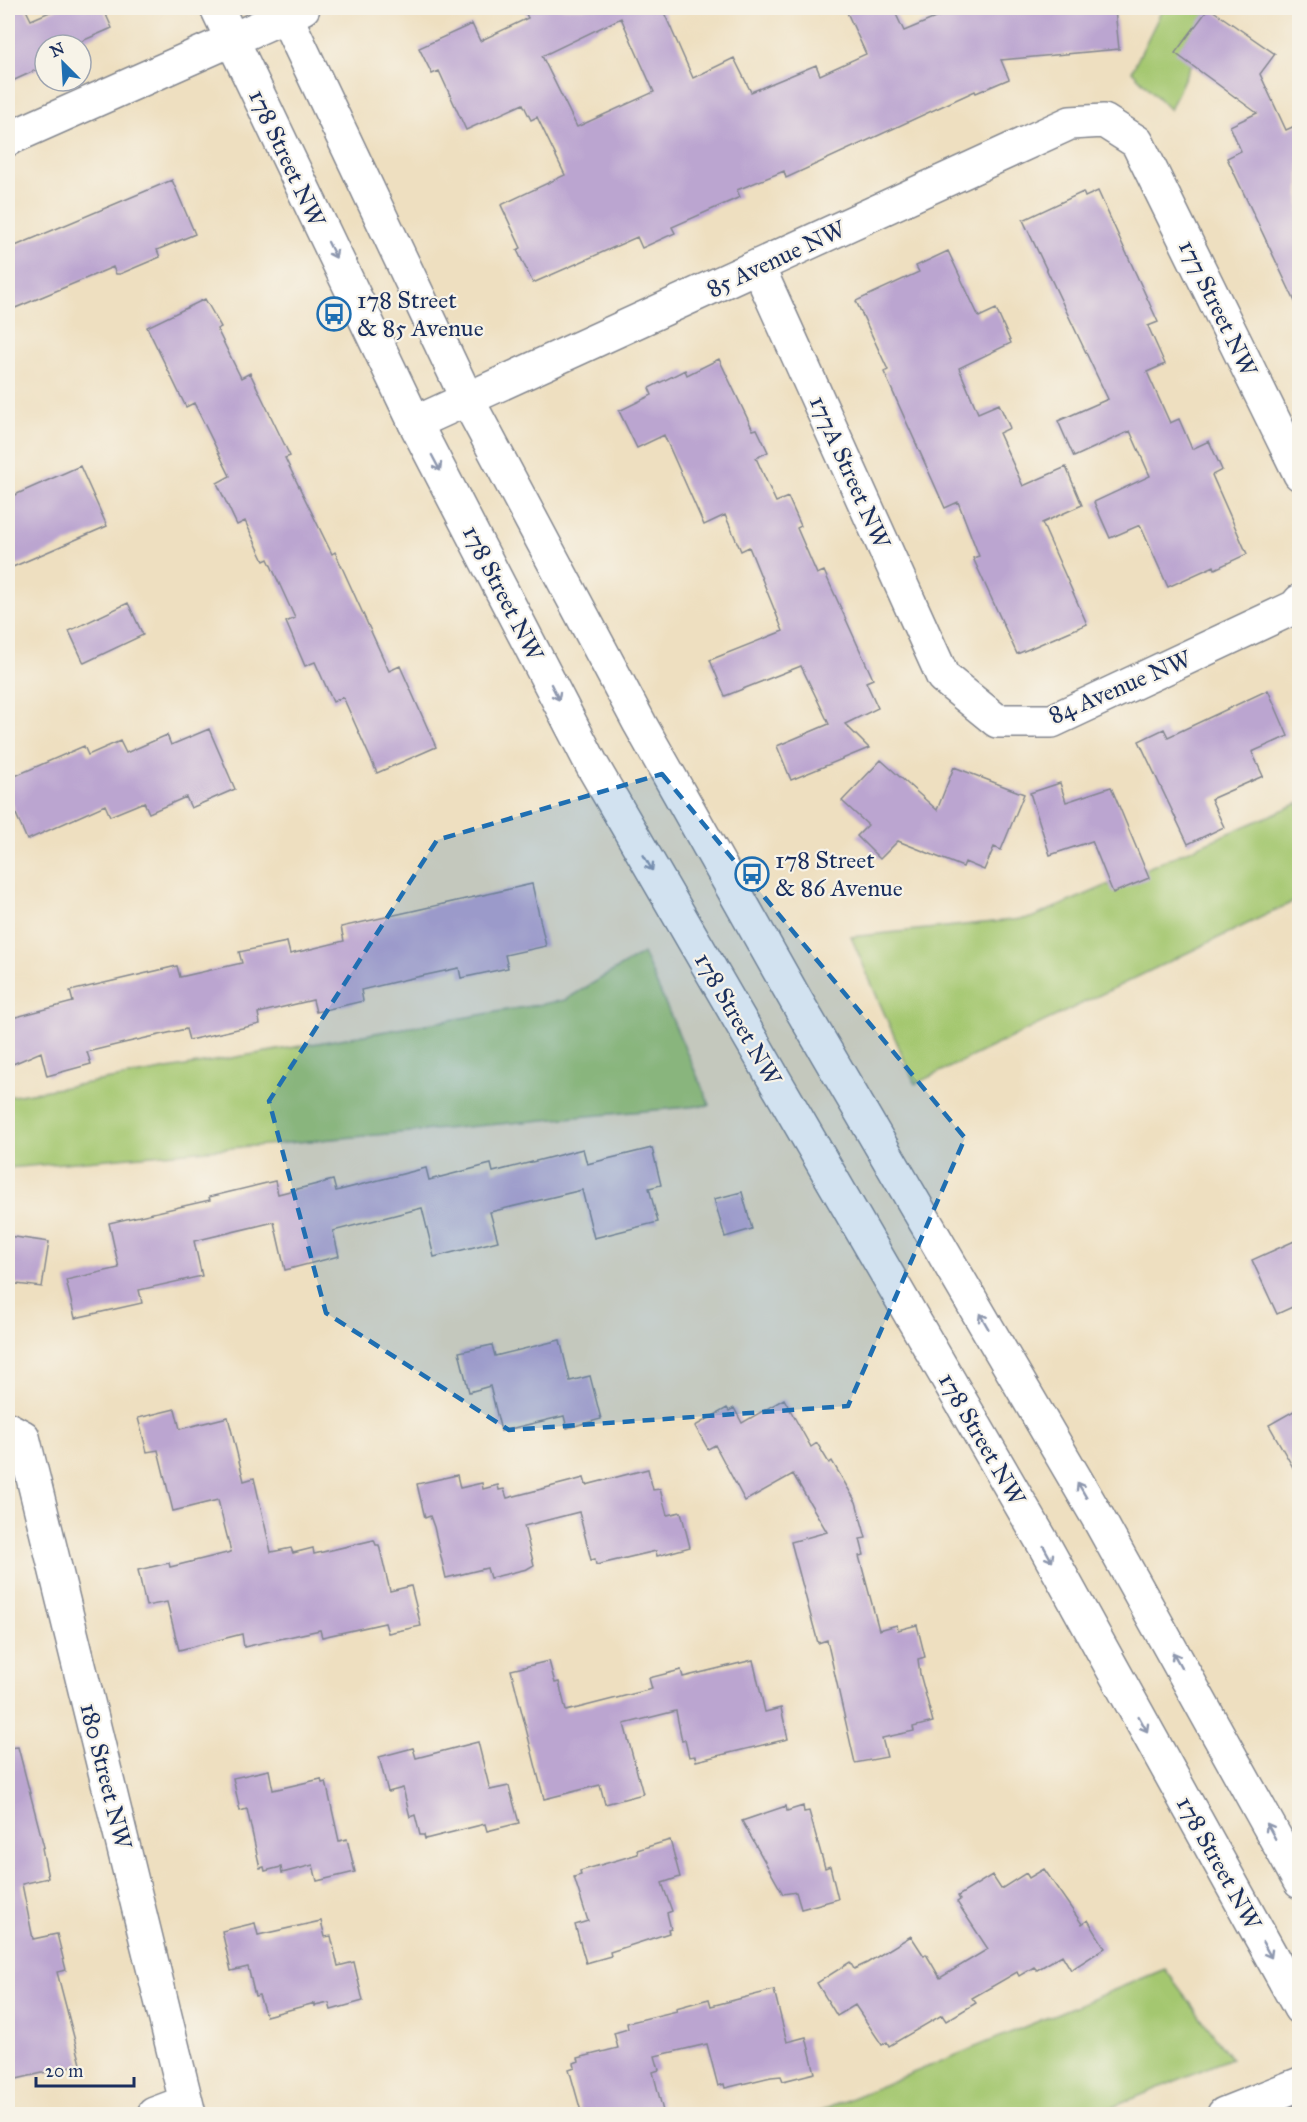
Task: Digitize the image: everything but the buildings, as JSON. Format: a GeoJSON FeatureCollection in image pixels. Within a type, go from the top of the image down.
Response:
{"type":"FeatureCollection","features":[{"type":"Feature","properties":{"kind":"main road","name":"178 Street NW"},"geometry":{"type":"LineString","coordinates":[[217,8],[415,423],[592,765],[1042,1543],[1299,2008]]}},
{"type":"Feature","properties":{"kind":"main road"},"geometry":{"type":"LineString","coordinates":[[8,139],[231,39],[290,10],[467,399],[640,724],[797,1002],[1097,1516],[1299,1882]]}},
{"type":"Feature","properties":{"kind":"main road","name":"85 Avenue NW"},"geometry":{"type":"LineString","coordinates":[[415,423],[1070,123],[1104,121],[1137,142]]}},
{"type":"Feature","properties":{"kind":"main road","name":"177 Street NW"},"geometry":{"type":"LineString","coordinates":[[1137,142],[1299,474]]}},
{"type":"Feature","properties":{"kind":"main road","name":"177A Street NW"},"geometry":{"type":"LineString","coordinates":[[758,267],[943,677]]}},
{"type":"Feature","properties":{"kind":"main road","name":"84 Avenue NW"},"geometry":{"type":"LineString","coordinates":[[943,677],[997,721],[1052,722],[1294,608],[1299,601]]}},
{"type":"Feature","properties":{"kind":"main road","name":"180 Street NW"},"geometry":{"type":"LineString","coordinates":[[15,1433],[187,2108]]}},
{"type":"Feature","properties":{"kind":"main road"},"geometry":{"type":"LineString","coordinates":[[1224,2115],[1299,2084]]}},
{"type":"Feature","properties":{"kind":"main road"},"geometry":{"type":"LineString","coordinates":[[154,2115],[187,2108]]}},
{"type":"Feature","properties":{"kind":"highlighted area"},"geometry":{"type":"Polygon","coordinates":[[[662,774],[965,1138],[848,1406],[509,1430],[326,1313],[269,1101],[437,840],[662,774]]]}},
{"type":"Feature","properties":{"kind":"green space"},"geometry":{"type":"Polygon","coordinates":[[[1163,8],[1216,8],[1170,110],[1132,71],[1163,8]]]}},
{"type":"Feature","properties":{"kind":"green space"},"geometry":{"type":"Polygon","coordinates":[[[1299,803],[1299,899],[915,1084],[851,937],[1031,918],[1299,803]]]}},
{"type":"Feature","properties":{"kind":"green space"},"geometry":{"type":"Polygon","coordinates":[[[643,953],[710,1105],[8,1168],[8,1097],[565,1000],[643,953]]]}},
{"type":"Feature","properties":{"kind":"green space"},"geometry":{"type":"Polygon","coordinates":[[[1165,1969],[1231,2058],[1096,2114],[813,2114],[1165,1969]]]}},
{"type":"Feature","properties":{"kind":"place","name":"178 Street & 85 Avenue"},"geometry":{"type":"Point","coordinates":[334,314]}},
{"type":"Feature","properties":{"kind":"place","name":"178 Street & 86 Avenue"},"geometry":{"type":"Point","coordinates":[752,874]}}]}
